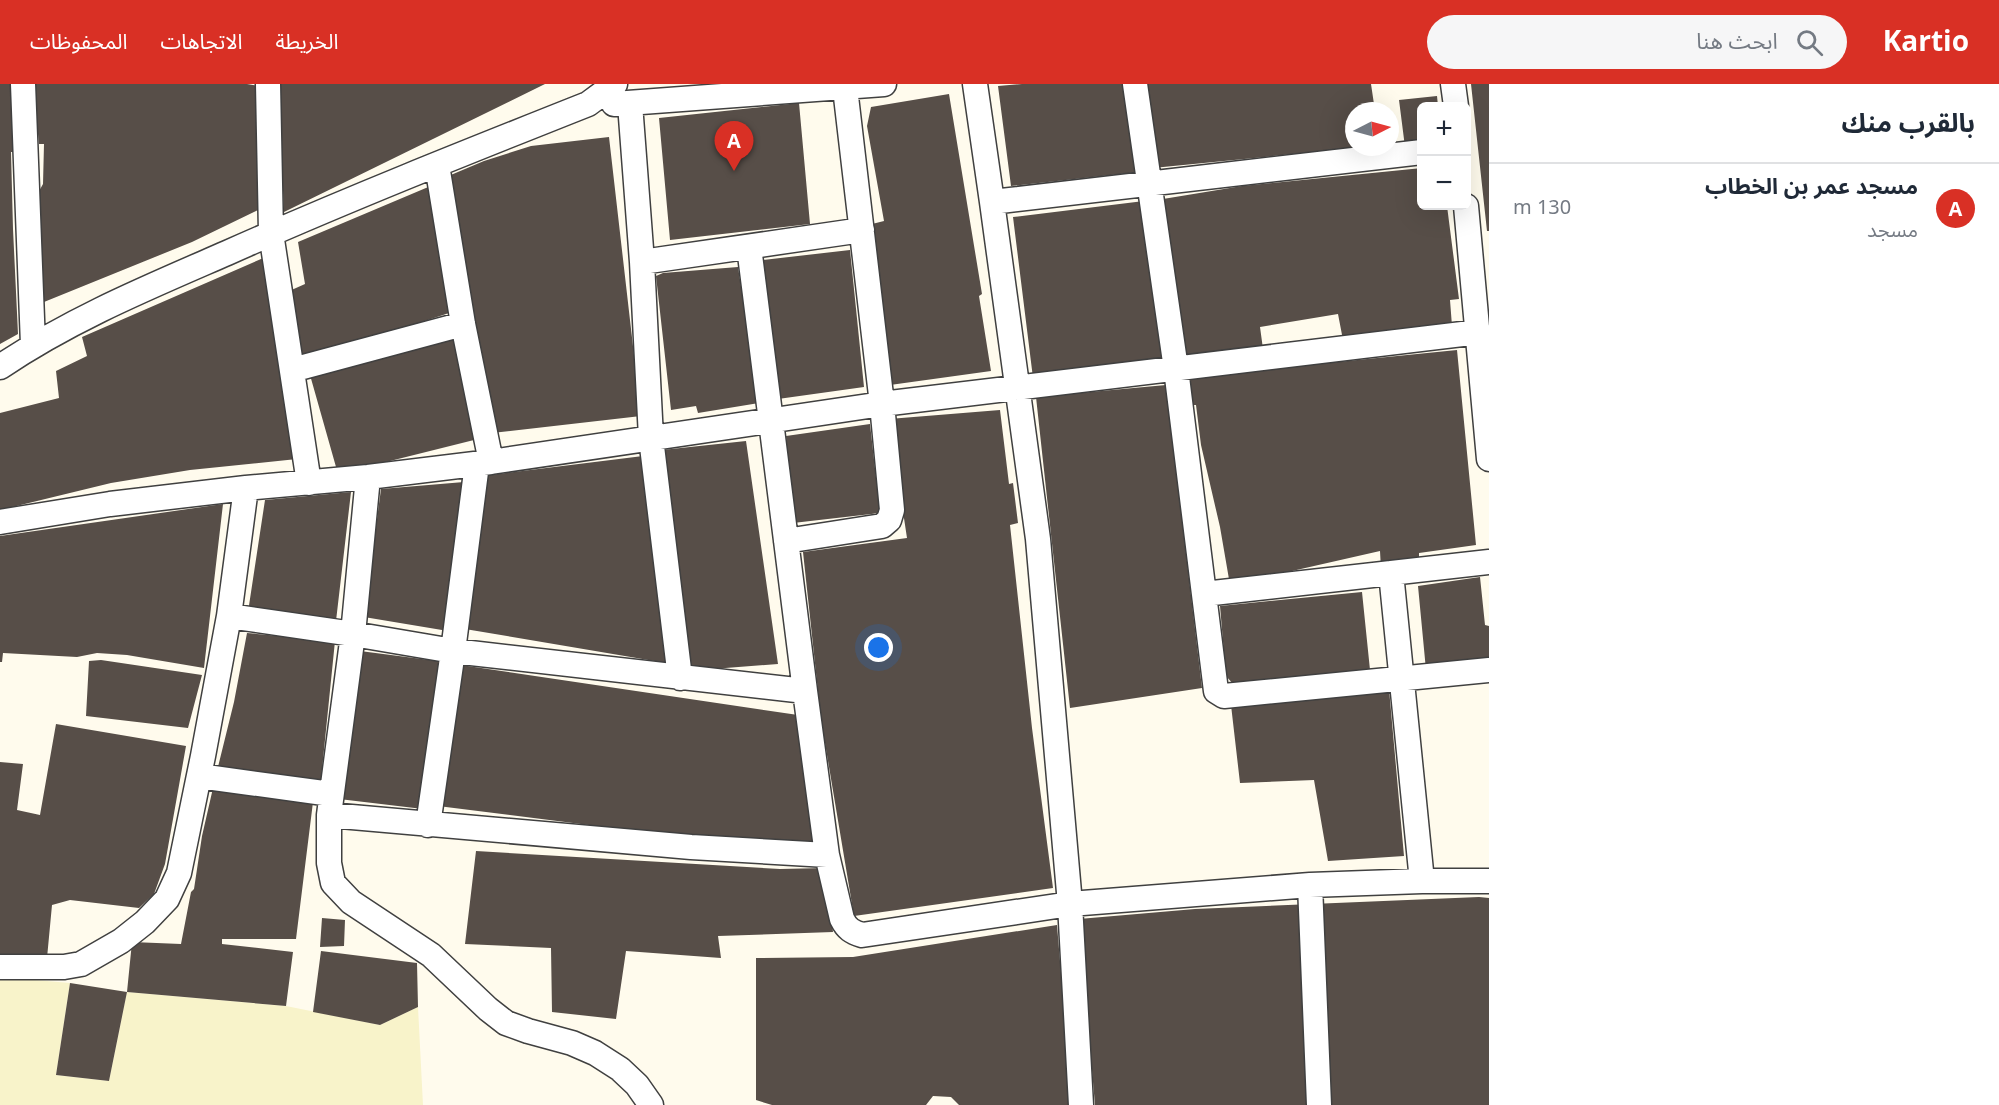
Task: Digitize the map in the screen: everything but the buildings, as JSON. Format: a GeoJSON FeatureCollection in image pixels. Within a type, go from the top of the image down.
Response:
{"type":"FeatureCollection","features":[{"type":"Feature","properties":{"kind":"street"},"geometry":{"type":"LineString","coordinates":[[23,84],[33,345]]}},
{"type":"Feature","properties":{"kind":"street"},"geometry":{"type":"LineString","coordinates":[[268,84],[271,233],[309,483]]}},
{"type":"Feature","properties":{"kind":"street"},"geometry":{"type":"LineString","coordinates":[[0,367],[33,345],[104,306],[271,233],[588,104],[615,84]]}},
{"type":"Feature","properties":{"kind":"street"},"geometry":{"type":"LineString","coordinates":[[588,104],[630,104],[884,84]]}},
{"type":"Feature","properties":{"kind":"street"},"geometry":{"type":"LineString","coordinates":[[975,84],[1038,539],[1070,904],[1081,1105]]}},
{"type":"Feature","properties":{"kind":"street"},"geometry":{"type":"LineString","coordinates":[[1135,84],[1176,369],[1214,686],[1219,694],[1224,696],[1489,670]]}},
{"type":"Feature","properties":{"kind":"street"},"geometry":{"type":"LineString","coordinates":[[1453,84],[1455,102]]}},
{"type":"Feature","properties":{"kind":"street"},"geometry":{"type":"LineString","coordinates":[[786,541],[882,526],[889,520],[892,510],[845,88]]}},
{"type":"Feature","properties":{"kind":"street"},"geometry":{"type":"LineString","coordinates":[[630,104],[642,262],[651,438],[680,678]]}},
{"type":"Feature","properties":{"kind":"street"},"geometry":{"type":"LineString","coordinates":[[992,202],[1417,153]]}},
{"type":"Feature","properties":{"kind":"street"},"geometry":{"type":"LineString","coordinates":[[428,825],[453,651],[484,463],[437,165]]}},
{"type":"Feature","properties":{"kind":"street"},"geometry":{"type":"LineString","coordinates":[[1467,210],[1480,250],[1479,332],[1489,459]]}},
{"type":"Feature","properties":{"kind":"street"},"geometry":{"type":"LineString","coordinates":[[642,262],[862,230]]}},
{"type":"Feature","properties":{"kind":"street"},"geometry":{"type":"LineString","coordinates":[[749,246],[827,855],[842,919],[845,926],[853,933],[862,935],[1070,904],[1310,885],[1489,881]]}},
{"type":"Feature","properties":{"kind":"street"},"geometry":{"type":"LineString","coordinates":[[292,370],[463,324]]}},
{"type":"Feature","properties":{"kind":"street"},"geometry":{"type":"LineString","coordinates":[[0,522],[110,504],[484,463],[882,404],[1479,332]]}},
{"type":"Feature","properties":{"kind":"street"},"geometry":{"type":"LineString","coordinates":[[368,477],[353,634],[330,805],[329,863],[333,883],[351,902],[430,955],[506,1023],[572,1042],[595,1053],[620,1068],[637,1085],[651,1105]]}},
{"type":"Feature","properties":{"kind":"street"},"geometry":{"type":"LineString","coordinates":[[0,967],[64,967],[81,964],[121,941],[145,922],[167,899],[179,873],[199,776],[229,615],[246,488]]}},
{"type":"Feature","properties":{"kind":"street"},"geometry":{"type":"LineString","coordinates":[[1204,594],[1489,562]]}},
{"type":"Feature","properties":{"kind":"street"},"geometry":{"type":"LineString","coordinates":[[1391,573],[1422,881]]}},
{"type":"Feature","properties":{"kind":"street"},"geometry":{"type":"LineString","coordinates":[[229,615],[453,651],[805,691]]}},
{"type":"Feature","properties":{"kind":"street"},"geometry":{"type":"LineString","coordinates":[[199,776],[428,825],[691,847],[827,855]]}},
{"type":"Feature","properties":{"kind":"street"},"geometry":{"type":"LineString","coordinates":[[1310,885],[1319,1105]]}},
{"type":"Feature","properties":{"kind":"shaded area"},"geometry":{"type":"Polygon","coordinates":[[[0,977],[70,983],[56,1075],[109,1081],[127,992],[286,1006],[380,1025],[418,1007],[423,1105],[0,1105],[0,977]]]}},
{"type":"Feature","properties":{"kind":"place","name":"مسجد عمر بن الخطاب"},"geometry":{"type":"Point","coordinates":[734,171]}}]}
